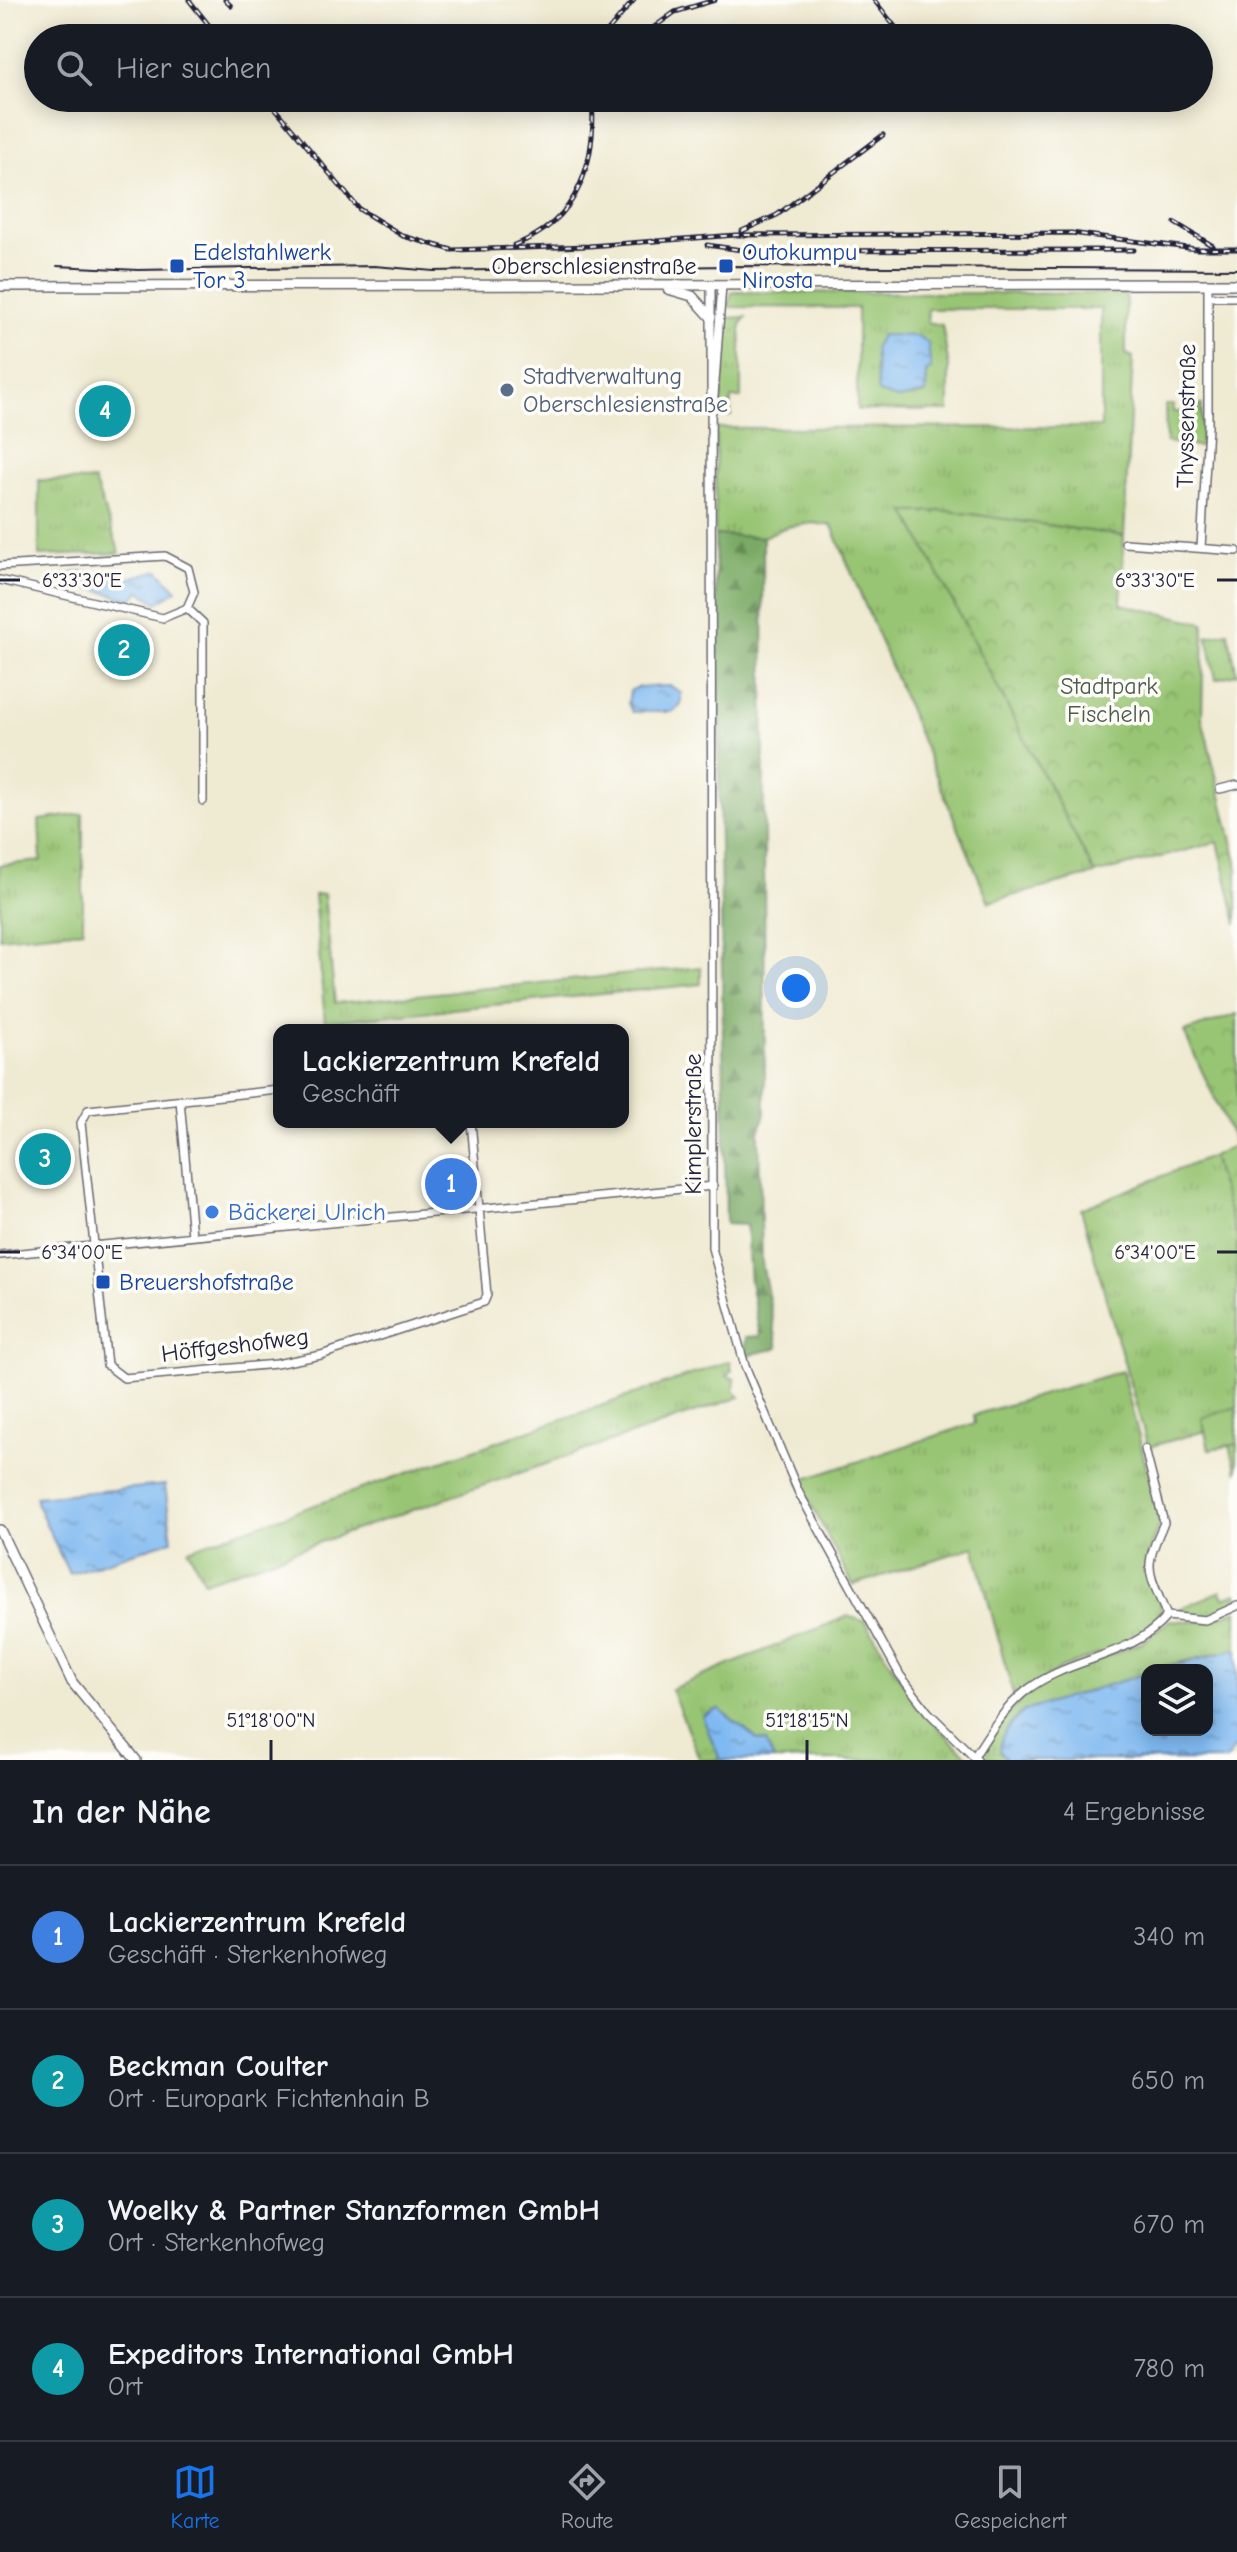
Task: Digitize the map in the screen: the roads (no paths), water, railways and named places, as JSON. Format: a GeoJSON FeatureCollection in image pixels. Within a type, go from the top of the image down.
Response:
{"type":"FeatureCollection","features":[{"type":"Feature","properties":{"kind":"main road","name":"Oberschlesienstraße"},"geometry":{"type":"LineString","coordinates":[[0,286],[1237,284]]}},
{"type":"Feature","properties":{"kind":"main road"},"geometry":{"type":"LineString","coordinates":[[653,285],[692,296],[711,317]]}},
{"type":"Feature","properties":{"kind":"main road"},"geometry":{"type":"LineString","coordinates":[[0,1530],[72,1682],[136,1760]]}},
{"type":"Feature","properties":{"kind":"street","name":"Thyssenstraße"},"geometry":{"type":"LineString","coordinates":[[1201,548],[1208,427],[1208,284]]}},
{"type":"Feature","properties":{"kind":"street","name":"Kimplerstraße"},"geometry":{"type":"LineString","coordinates":[[711,285],[712,1248],[725,1304],[756,1396],[799,1493],[900,1675],[928,1712],[976,1758],[997,1721],[1027,1690],[1055,1674],[1145,1639],[1167,1616]]}},
{"type":"Feature","properties":{"kind":"street","name":"Kimplerstraße"},"geometry":{"type":"LineString","coordinates":[[711,420],[717,389],[722,285]]}},
{"type":"Feature","properties":{"kind":"street"},"geometry":{"type":"LineString","coordinates":[[1208,297],[1237,297]]}},
{"type":"Feature","properties":{"kind":"street"},"geometry":{"type":"LineString","coordinates":[[1125,543],[1237,551]]}},
{"type":"Feature","properties":{"kind":"street"},"geometry":{"type":"LineString","coordinates":[[0,566],[174,558],[188,568],[194,583],[193,599],[187,608],[172,617],[149,616],[0,580]]}},
{"type":"Feature","properties":{"kind":"street"},"geometry":{"type":"LineString","coordinates":[[187,608],[203,623],[203,801]]}},
{"type":"Feature","properties":{"kind":"street"},"geometry":{"type":"LineString","coordinates":[[1220,789],[1237,785]]}},
{"type":"Feature","properties":{"kind":"street"},"geometry":{"type":"LineString","coordinates":[[94,1247],[81,1123],[88,1110],[273,1091]]}},
{"type":"Feature","properties":{"kind":"street"},"geometry":{"type":"LineString","coordinates":[[180,1100],[192,1236]]}},
{"type":"Feature","properties":{"kind":"street"},"geometry":{"type":"LineString","coordinates":[[472,1128],[479,1209]]}},
{"type":"Feature","properties":{"kind":"street"},"geometry":{"type":"LineString","coordinates":[[0,1255],[713,1186]]}},
{"type":"Feature","properties":{"kind":"street","name":"Höffgeshofweg"},"geometry":{"type":"LineString","coordinates":[[94,1247],[107,1365],[124,1378],[276,1364],[371,1341],[484,1302],[487,1295],[479,1209]]}},
{"type":"Feature","properties":{"kind":"street"},"geometry":{"type":"LineString","coordinates":[[1145,1449],[1164,1523],[1152,1544],[1149,1565],[1167,1616],[1205,1620],[1237,1606]]}},
{"type":"Feature","properties":{"kind":"water"},"geometry":{"type":"Polygon","coordinates":[[[881,335],[918,336],[928,343],[931,370],[926,371],[926,393],[898,399],[878,393],[874,349],[881,335]]]}},
{"type":"Feature","properties":{"kind":"water"},"geometry":{"type":"Polygon","coordinates":[[[158,570],[177,590],[157,603],[140,591],[131,600],[66,581],[65,575],[81,571],[122,580],[158,570]]]}},
{"type":"Feature","properties":{"kind":"water"},"geometry":{"type":"Polygon","coordinates":[[[671,686],[681,693],[681,705],[672,712],[632,712],[628,703],[630,691],[638,687],[671,686]]]}},
{"type":"Feature","properties":{"kind":"water"},"geometry":{"type":"Polygon","coordinates":[[[165,1485],[172,1540],[69,1574],[36,1497],[165,1485]]]}},
{"type":"Feature","properties":{"kind":"water"},"geometry":{"type":"Polygon","coordinates":[[[1237,1649],[1237,1745],[1226,1760],[1008,1760],[999,1751],[1004,1734],[1024,1711],[1141,1675],[1141,1736],[1213,1736],[1213,1664],[1181,1664],[1237,1649]]]}},
{"type":"Feature","properties":{"kind":"water"},"geometry":{"type":"Polygon","coordinates":[[[719,1709],[758,1740],[766,1742],[774,1760],[720,1760],[702,1716],[719,1709]]]}},
{"type":"Feature","properties":{"kind":"tram line"},"geometry":{"type":"LineString","coordinates":[[57,266],[138,270],[374,266],[434,271],[726,266],[1237,269]]}},
{"type":"Feature","properties":{"kind":"railway"},"geometry":{"type":"LineString","coordinates":[[189,0],[208,24]]}},
{"type":"Feature","properties":{"kind":"railway"},"geometry":{"type":"LineString","coordinates":[[225,0],[231,6]]}},
{"type":"Feature","properties":{"kind":"railway"},"geometry":{"type":"LineString","coordinates":[[614,24],[634,0]]}},
{"type":"Feature","properties":{"kind":"railway"},"geometry":{"type":"LineString","coordinates":[[658,24],[675,12],[715,0]]}},
{"type":"Feature","properties":{"kind":"railway"},"geometry":{"type":"LineString","coordinates":[[874,0],[893,24]]}},
{"type":"Feature","properties":{"kind":"railway"},"geometry":{"type":"LineString","coordinates":[[279,112],[359,209],[403,236],[452,250],[589,246],[736,235],[1071,233],[1196,249],[1237,249]]}},
{"type":"Feature","properties":{"kind":"railway"},"geometry":{"type":"LineString","coordinates":[[514,245],[536,235],[569,205],[587,166],[593,112]]}},
{"type":"Feature","properties":{"kind":"railway"},"geometry":{"type":"LineString","coordinates":[[742,231],[777,215],[883,135]]}},
{"type":"Feature","properties":{"kind":"railway"},"geometry":{"type":"LineString","coordinates":[[1175,223],[1213,246]]}},
{"type":"Feature","properties":{"kind":"railway"},"geometry":{"type":"LineString","coordinates":[[707,245],[749,251],[1134,250]]}},
{"type":"Feature","properties":{"kind":"place","name":"Edelstahlwerk Tor 3"},"geometry":{"type":"Point","coordinates":[177,266]}},
{"type":"Feature","properties":{"kind":"place","name":"Outokumpu Nirosta"},"geometry":{"type":"Point","coordinates":[726,266]}},
{"type":"Feature","properties":{"kind":"place","name":"Stadtverwaltung Oberschlesienstraße"},"geometry":{"type":"Point","coordinates":[507,390]}},
{"type":"Feature","properties":{"kind":"place","name":"Expeditors International GmbH"},"geometry":{"type":"Point","coordinates":[105,411]}},
{"type":"Feature","properties":{"kind":"place","name":"Beckman Coulter"},"geometry":{"type":"Point","coordinates":[124,650]}},
{"type":"Feature","properties":{"kind":"place","name":"Woelky & Partner Stanzformen GmbH"},"geometry":{"type":"Point","coordinates":[45,1159]}},
{"type":"Feature","properties":{"kind":"place","name":"Lackierzentrum Krefeld"},"geometry":{"type":"Point","coordinates":[451,1184]}},
{"type":"Feature","properties":{"kind":"place","name":"Bäckerei Ulrich"},"geometry":{"type":"Point","coordinates":[212,1212]}},
{"type":"Feature","properties":{"kind":"place","name":"Breuershofstraße"},"geometry":{"type":"Point","coordinates":[103,1282]}},
{"type":"Feature","properties":{"kind":"park label","name":"Stadtpark Fischeln"},"geometry":{"type":"Point","coordinates":[1109,700]}}]}
